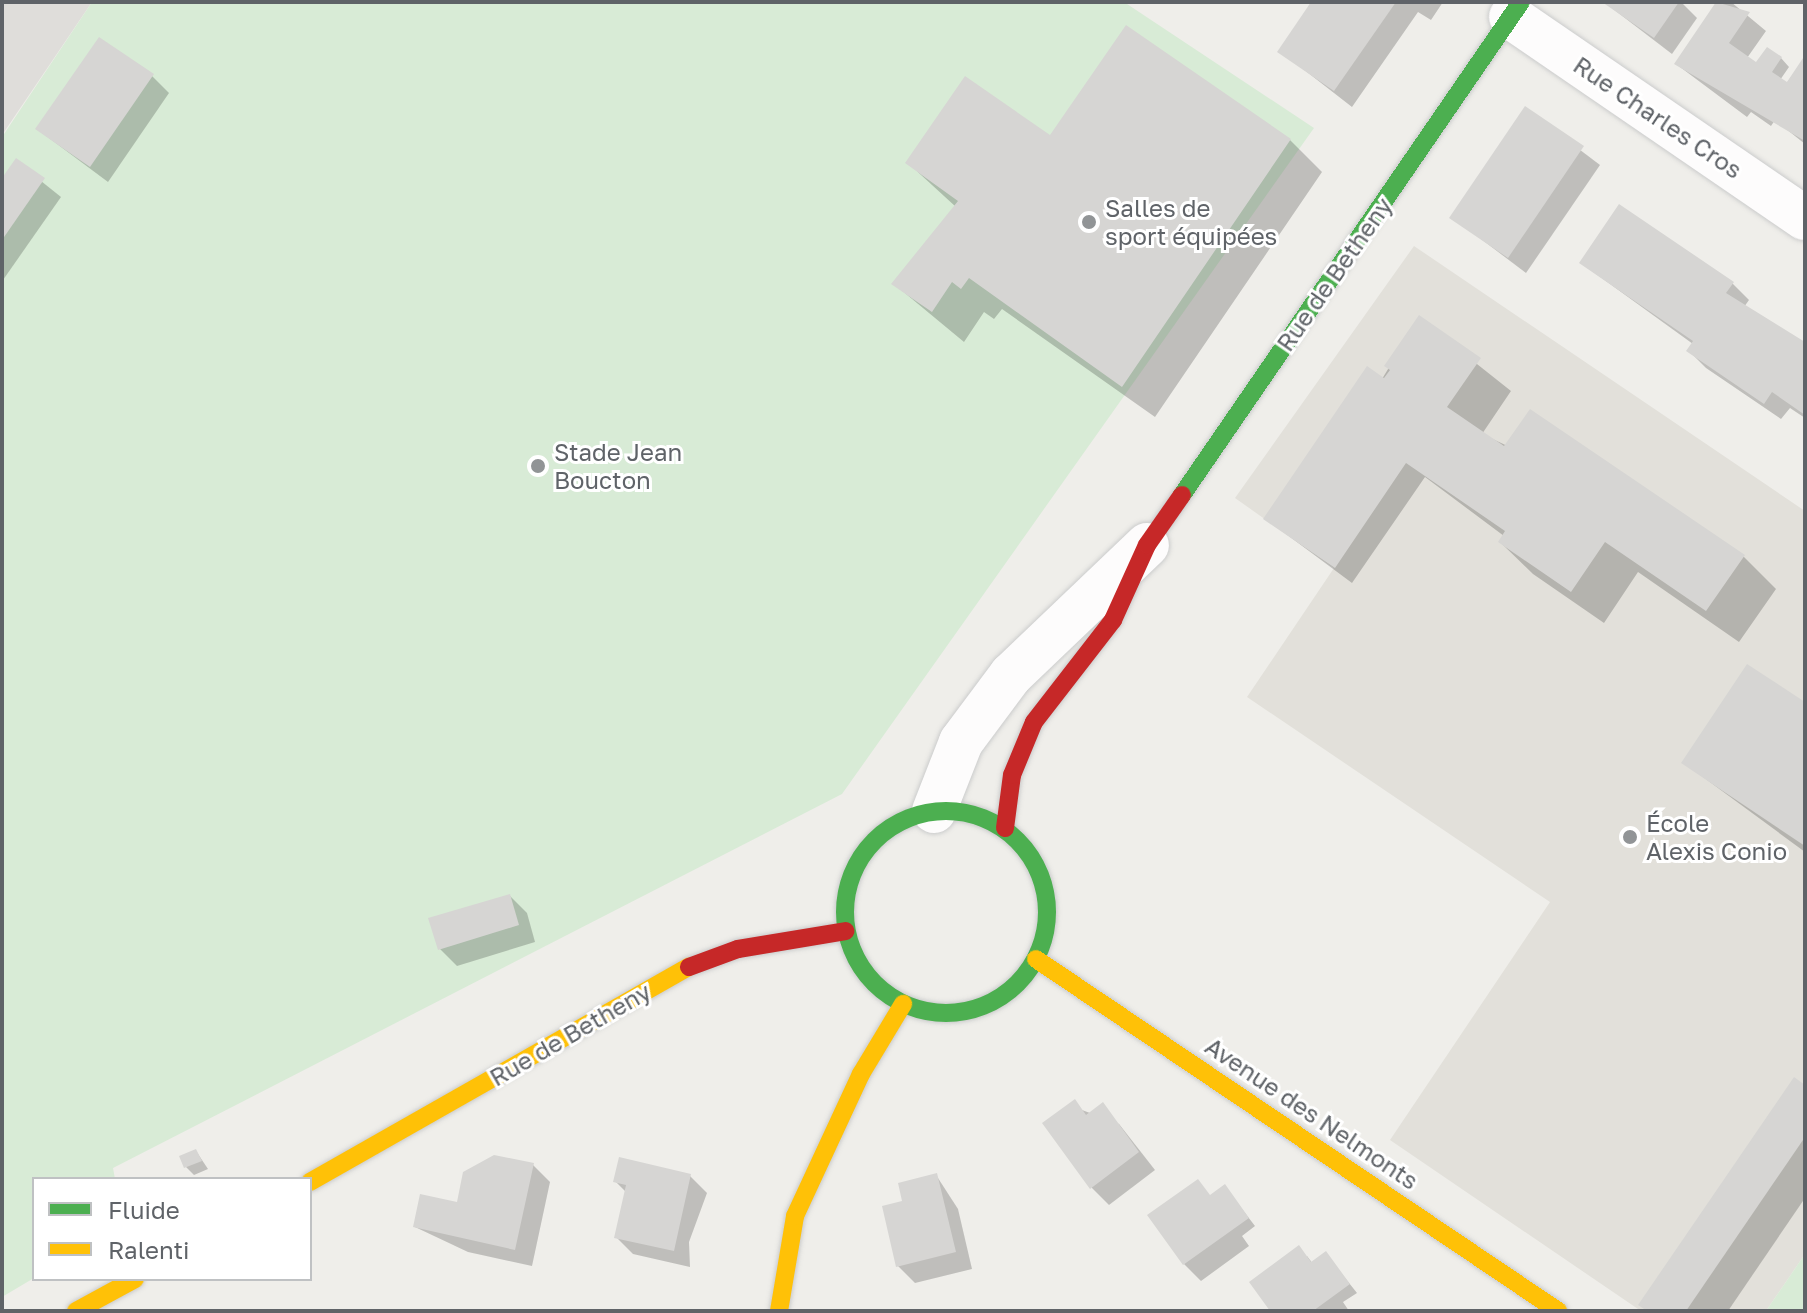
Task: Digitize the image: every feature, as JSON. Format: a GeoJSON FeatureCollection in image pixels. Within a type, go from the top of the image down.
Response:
{"type":"FeatureCollection","features":[{"type":"Feature","properties":{"kind":"street","name":"Rue Charles Cros"},"geometry":{"type":"LineString","coordinates":[[1516,9],[1805,218]]}},
{"type":"Feature","properties":{"kind":"street","name":"Rue de Betheny"},"geometry":{"type":"LineString","coordinates":[[1005,828],[1020,749],[1113,620],[1147,545],[1516,9]]}},
{"type":"Feature","properties":{"kind":"street","name":"Rue de Betheny"},"geometry":{"type":"LineString","coordinates":[[934,811],[961,742],[1011,675],[1147,545]]}},
{"type":"Feature","properties":{"kind":"street"},"geometry":{"type":"LineString","coordinates":[[934,811],[983,816],[1005,828],[1026,849],[1045,888],[1046,932],[1036,959],[993,1002],[948,1013],[903,1004],[857,961],[846,931],[849,887],[875,839],[934,811]]}},
{"type":"Feature","properties":{"kind":"street","name":"Rue de Betheny"},"geometry":{"type":"LineString","coordinates":[[312,1181],[688,967],[738,949],[846,931]]}},
{"type":"Feature","properties":{"kind":"street","name":"Avenue des Nelmonts"},"geometry":{"type":"LineString","coordinates":[[1036,959],[1558,1311]]}},
{"type":"Feature","properties":{"kind":"street"},"geometry":{"type":"LineString","coordinates":[[779,1311],[795,1216],[862,1073],[903,1004]]}},
{"type":"Feature","properties":{"kind":"street"},"geometry":{"type":"LineString","coordinates":[[76,1311],[131,1281]]}},
{"type":"Feature","properties":{"kind":"shaded area"},"geometry":{"type":"Polygon","coordinates":[[[2,2],[92,2],[2,135],[2,2]]]}},
{"type":"Feature","properties":{"kind":"shaded area","name":"École Alexis Conio"},"geometry":{"type":"Polygon","coordinates":[[[1414,246],[1805,511],[1805,1254],[1766,1311],[1641,1311],[1390,1140],[1550,902],[1247,697],[1334,568],[1235,498],[1414,246]]]}},
{"type":"Feature","properties":{"kind":"green space","name":"Stade Jean Boucton"},"geometry":{"type":"Polygon","coordinates":[[[92,2],[1124,2],[1314,128],[842,794],[113,1168],[115,1177],[32,1177],[32,1279],[2,1297],[2,137],[92,2]]]}},
{"type":"Feature","properties":{"kind":"green space"},"geometry":{"type":"Polygon","coordinates":[[[1805,1254],[1805,1311],[1766,1311],[1805,1254]]]}},
{"type":"Feature","properties":{"kind":"building"},"geometry":{"type":"Polygon","coordinates":[[[1311,2],[1396,2],[1334,91],[1277,52],[1311,2]]]}},
{"type":"Feature","properties":{"kind":"building"},"geometry":{"type":"Polygon","coordinates":[[[1602,2],[1679,2],[1654,38],[1602,2]]]}},
{"type":"Feature","properties":{"kind":"building"},"geometry":{"type":"Polygon","coordinates":[[[1716,2],[1750,12],[1729,43],[1756,62],[1767,47],[1782,57],[1772,72],[1787,82],[1805,55],[1805,141],[1674,64],[1716,2]]]}},
{"type":"Feature","properties":{"kind":"building","name":"Salles de sport équipées"},"geometry":{"type":"Polygon","coordinates":[[[1126,25],[1291,139],[1122,387],[969,278],[961,289],[952,282],[932,312],[891,284],[958,201],[905,163],[965,76],[1050,135],[1126,25]]]}},
{"type":"Feature","properties":{"kind":"building"},"geometry":{"type":"Polygon","coordinates":[[[99,37],[154,74],[90,167],[35,129],[99,37]]]}},
{"type":"Feature","properties":{"kind":"building"},"geometry":{"type":"Polygon","coordinates":[[[1525,106],[1584,146],[1508,258],[1449,218],[1525,106]]]}},
{"type":"Feature","properties":{"kind":"building"},"geometry":{"type":"Polygon","coordinates":[[[16,158],[45,178],[2,240],[2,178],[16,158]]]}},
{"type":"Feature","properties":{"kind":"building"},"geometry":{"type":"Polygon","coordinates":[[[1619,204],[1734,282],[1726,293],[1805,342],[1805,415],[1772,392],[1764,404],[1686,351],[1693,341],[1579,263],[1619,204]]]}},
{"type":"Feature","properties":{"kind":"building"},"geometry":{"type":"Polygon","coordinates":[[[1419,315],[1481,358],[1447,407],[1504,446],[1530,409],[1745,555],[1706,611],[1605,542],[1571,592],[1498,542],[1505,531],[1406,463],[1335,568],[1263,519],[1367,366],[1384,378],[1390,370],[1384,366],[1419,315]]]}},
{"type":"Feature","properties":{"kind":"building"},"geometry":{"type":"Polygon","coordinates":[[[1747,664],[1805,702],[1805,846],[1681,763],[1747,664]]]}},
{"type":"Feature","properties":{"kind":"building"},"geometry":{"type":"Polygon","coordinates":[[[510,894],[519,925],[438,950],[428,918],[510,894]]]}},
{"type":"Feature","properties":{"kind":"building"},"geometry":{"type":"Polygon","coordinates":[[[1794,1077],[1805,1085],[1805,1137],[1686,1311],[1647,1311],[1638,1305],[1794,1077]]]}},
{"type":"Feature","properties":{"kind":"building"},"geometry":{"type":"Polygon","coordinates":[[[1075,1099],[1086,1115],[1103,1102],[1139,1152],[1090,1189],[1042,1123],[1075,1099]]]}},
{"type":"Feature","properties":{"kind":"building"},"geometry":{"type":"Polygon","coordinates":[[[196,1149],[202,1161],[184,1168],[179,1156],[196,1149]]]}},
{"type":"Feature","properties":{"kind":"building"},"geometry":{"type":"Polygon","coordinates":[[[494,1155],[534,1163],[515,1250],[413,1227],[420,1194],[457,1202],[463,1172],[494,1155]]]}},
{"type":"Feature","properties":{"kind":"building"},"geometry":{"type":"Polygon","coordinates":[[[619,1157],[691,1174],[674,1251],[614,1238],[626,1185],[613,1182],[619,1157]]]}},
{"type":"Feature","properties":{"kind":"building"},"geometry":{"type":"Polygon","coordinates":[[[937,1173],[956,1252],[896,1267],[882,1206],[902,1201],[898,1183],[937,1173]]]}},
{"type":"Feature","properties":{"kind":"building"},"geometry":{"type":"Polygon","coordinates":[[[1198,1179],[1210,1195],[1225,1184],[1249,1218],[1183,1265],[1147,1215],[1198,1179]]]}},
{"type":"Feature","properties":{"kind":"building"},"geometry":{"type":"Polygon","coordinates":[[[1299,1245],[1311,1262],[1326,1251],[1350,1284],[1313,1311],[1270,1311],[1249,1282],[1299,1245]]]}},
{"type":"Feature","properties":{"kind":"traffic: fast"},"geometry":{"type":"LineString","coordinates":[[1182,495],[1521,2]]}},
{"type":"Feature","properties":{"kind":"traffic: fast"},"geometry":{"type":"LineString","coordinates":[[946,811],[985,819],[1018,840],[1039,873],[1047,912],[1039,951],[1018,984],[985,1005],[946,1013],[907,1005],[874,984],[853,951],[845,912],[853,873],[874,840],[907,819],[946,811]]}},
{"type":"Feature","properties":{"kind":"traffic: slow"},"geometry":{"type":"LineString","coordinates":[[1036,959],[1558,1311]]}},
{"type":"Feature","properties":{"kind":"traffic: slow"},"geometry":{"type":"LineString","coordinates":[[312,1181],[689,967]]}},
{"type":"Feature","properties":{"kind":"traffic: slow"},"geometry":{"type":"LineString","coordinates":[[779,1311],[795,1216],[861,1074],[903,1004]]}},
{"type":"Feature","properties":{"kind":"traffic: slow"},"geometry":{"type":"LineString","coordinates":[[76,1311],[131,1281]]}},
{"type":"Feature","properties":{"kind":"traffic: jam"},"geometry":{"type":"LineString","coordinates":[[1005,828],[1012,775],[1034,722],[1113,620],[1147,545],[1182,495]]}},
{"type":"Feature","properties":{"kind":"traffic: jam"},"geometry":{"type":"LineString","coordinates":[[689,967],[738,949],[846,931]]}},
{"type":"Feature","properties":{"kind":"place","name":"Salles de sport équipées"},"geometry":{"type":"Point","coordinates":[1089,222]}},
{"type":"Feature","properties":{"kind":"place","name":"Stade Jean Boucton"},"geometry":{"type":"Point","coordinates":[538,466]}},
{"type":"Feature","properties":{"kind":"place","name":"École Alexis Conio"},"geometry":{"type":"Point","coordinates":[1630,837]}}]}
